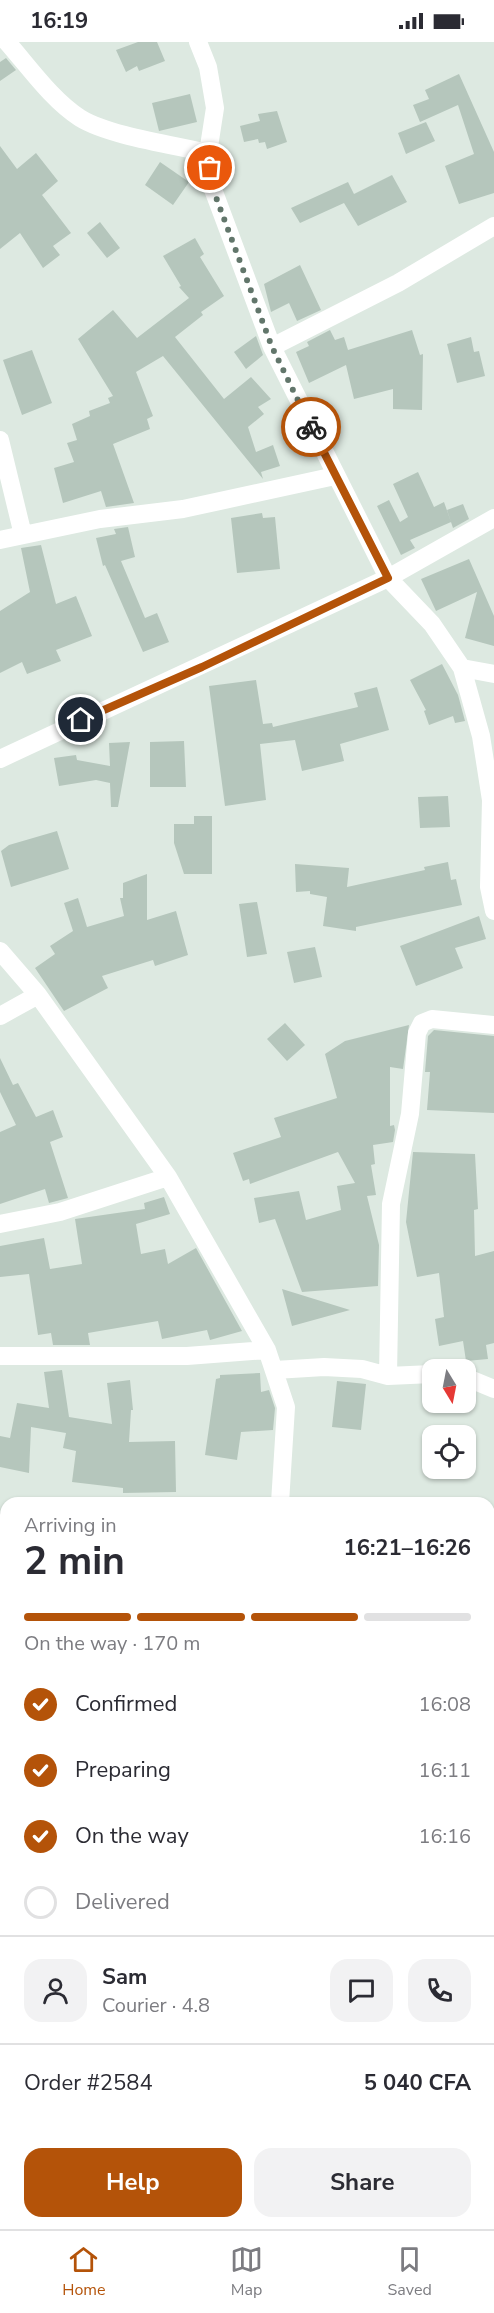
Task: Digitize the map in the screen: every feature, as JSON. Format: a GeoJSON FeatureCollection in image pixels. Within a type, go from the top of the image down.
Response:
{"type":"FeatureCollection","features":[{"type":"Feature","properties":{"kind":"street"},"geometry":{"type":"LineString","coordinates":[[7,42],[67,108],[83,119],[114,130],[208,153]]}},
{"type":"Feature","properties":{"kind":"street"},"geometry":{"type":"LineString","coordinates":[[198,42],[208,67],[215,108],[208,153],[211,184],[272,347],[388,578],[432,624],[462,668],[482,736],[491,800],[489,887],[494,911]]}},
{"type":"Feature","properties":{"kind":"street"},"geometry":{"type":"LineString","coordinates":[[272,347],[398,283],[494,226]]}},
{"type":"Feature","properties":{"kind":"street"},"geometry":{"type":"LineString","coordinates":[[0,440],[23,535]]}},
{"type":"Feature","properties":{"kind":"street"},"geometry":{"type":"LineString","coordinates":[[0,540],[99,519],[183,508],[335,476]]}},
{"type":"Feature","properties":{"kind":"street"},"geometry":{"type":"LineString","coordinates":[[0,759],[388,578],[494,518]]}},
{"type":"Feature","properties":{"kind":"street"},"geometry":{"type":"LineString","coordinates":[[462,668],[494,674]]}},
{"type":"Feature","properties":{"kind":"street"},"geometry":{"type":"LineString","coordinates":[[0,951],[38,995],[168,1177],[267,1350],[285,1407],[280,1497]]}},
{"type":"Feature","properties":{"kind":"street"},"geometry":{"type":"LineString","coordinates":[[0,1016],[38,995]]}},
{"type":"Feature","properties":{"kind":"street"},"geometry":{"type":"LineString","coordinates":[[388,1376],[391,1204],[410,1114],[417,1033],[422,1023],[432,1019],[494,1025]]}},
{"type":"Feature","properties":{"kind":"street"},"geometry":{"type":"LineString","coordinates":[[0,1224],[60,1212],[168,1177]]}},
{"type":"Feature","properties":{"kind":"street"},"geometry":{"type":"LineString","coordinates":[[0,1356],[187,1356],[267,1350]]}},
{"type":"Feature","properties":{"kind":"street"},"geometry":{"type":"LineString","coordinates":[[275,1370],[324,1367],[362,1369],[388,1376],[422,1374]]}},
{"type":"Feature","properties":{"kind":"street"},"geometry":{"type":"LineString","coordinates":[[476,1382],[494,1389]]}},
{"type":"Feature","properties":{"kind":"building"},"geometry":{"type":"Polygon","coordinates":[[[138,42],[157,42],[165,61],[139,71],[137,66],[126,72],[116,50],[138,42]]]}},
{"type":"Feature","properties":{"kind":"building"},"geometry":{"type":"Polygon","coordinates":[[[6,58],[16,70],[0,81],[0,62],[6,58]]]}},
{"type":"Feature","properties":{"kind":"building"},"geometry":{"type":"Polygon","coordinates":[[[459,74],[494,152],[494,193],[459,204],[445,166],[474,154],[458,105],[420,122],[413,105],[429,99],[425,90],[459,74]]]}},
{"type":"Feature","properties":{"kind":"building"},"geometry":{"type":"Polygon","coordinates":[[[190,94],[197,122],[159,131],[152,103],[190,94]]]}},
{"type":"Feature","properties":{"kind":"building"},"geometry":{"type":"Polygon","coordinates":[[[277,111],[287,142],[267,149],[265,142],[259,143],[258,139],[244,142],[240,126],[260,121],[258,114],[277,111]]]}},
{"type":"Feature","properties":{"kind":"building"},"geometry":{"type":"Polygon","coordinates":[[[426,122],[435,141],[406,154],[398,133],[426,122]]]}},
{"type":"Feature","properties":{"kind":"building"},"geometry":{"type":"Polygon","coordinates":[[[0,146],[17,169],[36,153],[58,181],[42,195],[71,233],[53,246],[60,255],[43,268],[20,233],[0,249],[0,146]]]}},
{"type":"Feature","properties":{"kind":"building"},"geometry":{"type":"Polygon","coordinates":[[[160,162],[189,182],[173,205],[145,185],[160,162]]]}},
{"type":"Feature","properties":{"kind":"building"},"geometry":{"type":"Polygon","coordinates":[[[392,175],[407,202],[358,226],[344,203],[300,223],[291,208],[348,182],[354,194],[392,175]]]}},
{"type":"Feature","properties":{"kind":"building"},"geometry":{"type":"Polygon","coordinates":[[[100,222],[120,248],[107,258],[87,233],[100,222]]]}},
{"type":"Feature","properties":{"kind":"building"},"geometry":{"type":"Polygon","coordinates":[[[195,238],[204,254],[200,257],[224,296],[201,312],[203,315],[175,337],[224,399],[251,377],[271,399],[258,407],[264,414],[248,427],[256,452],[273,445],[280,466],[261,472],[263,479],[163,356],[136,372],[153,416],[147,419],[150,429],[113,444],[134,503],[106,507],[101,491],[63,503],[54,468],[74,462],[67,443],[77,440],[72,424],[90,416],[89,411],[110,403],[108,398],[113,396],[78,339],[113,310],[137,338],[189,298],[179,287],[181,286],[163,256],[195,238]]]}},
{"type":"Feature","properties":{"kind":"building"},"geometry":{"type":"Polygon","coordinates":[[[300,265],[321,310],[297,321],[289,303],[271,312],[264,284],[300,265]]]}},
{"type":"Feature","properties":{"kind":"building"},"geometry":{"type":"Polygon","coordinates":[[[330,330],[335,340],[344,337],[348,350],[412,330],[420,355],[423,354],[422,410],[393,409],[393,389],[354,399],[346,365],[309,383],[296,352],[309,346],[307,342],[330,330]]]}},
{"type":"Feature","properties":{"kind":"building"},"geometry":{"type":"Polygon","coordinates":[[[256,336],[263,355],[246,369],[234,352],[256,336]]]}},
{"type":"Feature","properties":{"kind":"building"},"geometry":{"type":"Polygon","coordinates":[[[471,337],[474,352],[479,351],[485,376],[457,383],[447,344],[471,337]]]}},
{"type":"Feature","properties":{"kind":"building"},"geometry":{"type":"Polygon","coordinates":[[[32,350],[52,403],[22,415],[3,360],[32,350]]]}},
{"type":"Feature","properties":{"kind":"building"},"geometry":{"type":"Polygon","coordinates":[[[418,472],[434,507],[444,502],[451,522],[410,540],[415,548],[401,555],[377,506],[389,500],[400,522],[408,517],[393,484],[418,472]]]}},
{"type":"Feature","properties":{"kind":"building"},"geometry":{"type":"Polygon","coordinates":[[[463,504],[469,519],[453,528],[447,510],[463,504]]]}},
{"type":"Feature","properties":{"kind":"building"},"geometry":{"type":"Polygon","coordinates":[[[262,513],[263,518],[275,517],[280,569],[237,573],[231,518],[262,513]]]}},
{"type":"Feature","properties":{"kind":"building"},"geometry":{"type":"Polygon","coordinates":[[[128,527],[135,557],[121,561],[145,618],[157,613],[169,642],[143,652],[105,565],[103,566],[96,538],[116,534],[114,529],[128,527]]]}},
{"type":"Feature","properties":{"kind":"building"},"geometry":{"type":"Polygon","coordinates":[[[41,545],[56,604],[76,596],[92,636],[56,650],[61,661],[27,674],[22,662],[0,673],[0,611],[30,592],[21,548],[41,545]]]}},
{"type":"Feature","properties":{"kind":"building"},"geometry":{"type":"Polygon","coordinates":[[[469,559],[494,616],[494,646],[465,638],[477,592],[436,611],[421,579],[469,559]]]}},
{"type":"Feature","properties":{"kind":"building"},"geometry":{"type":"Polygon","coordinates":[[[442,664],[458,695],[465,721],[455,723],[453,716],[429,725],[424,711],[426,710],[410,680],[442,664]]]}},
{"type":"Feature","properties":{"kind":"building"},"geometry":{"type":"Polygon","coordinates":[[[256,680],[263,724],[272,723],[273,727],[358,707],[354,693],[377,687],[389,730],[340,744],[344,761],[302,771],[295,740],[260,744],[266,800],[225,806],[209,686],[256,680]]]}},
{"type":"Feature","properties":{"kind":"building"},"geometry":{"type":"Polygon","coordinates":[[[184,741],[186,787],[150,787],[150,742],[184,741]]]}},
{"type":"Feature","properties":{"kind":"building"},"geometry":{"type":"Polygon","coordinates":[[[130,742],[118,807],[111,807],[110,783],[96,780],[59,786],[54,758],[76,755],[77,760],[110,766],[109,743],[130,742]]]}},
{"type":"Feature","properties":{"kind":"building"},"geometry":{"type":"Polygon","coordinates":[[[448,796],[450,827],[420,828],[418,797],[448,796]]]}},
{"type":"Feature","properties":{"kind":"building"},"geometry":{"type":"Polygon","coordinates":[[[194,816],[212,816],[212,874],[184,874],[174,843],[174,824],[194,824],[194,816]]]}},
{"type":"Feature","properties":{"kind":"building"},"geometry":{"type":"Polygon","coordinates":[[[57,831],[69,869],[11,887],[1,851],[9,845],[57,831]]]}},
{"type":"Feature","properties":{"kind":"building"},"geometry":{"type":"Polygon","coordinates":[[[448,862],[451,880],[456,879],[462,905],[356,927],[356,931],[323,926],[327,897],[310,894],[310,891],[296,892],[295,864],[349,868],[347,887],[425,870],[424,867],[448,862]]]}},
{"type":"Feature","properties":{"kind":"building"},"geometry":{"type":"Polygon","coordinates":[[[147,874],[147,920],[176,911],[188,955],[155,966],[153,960],[102,976],[108,988],[64,1011],[35,968],[55,954],[50,946],[73,931],[64,903],[78,898],[87,927],[124,916],[120,898],[123,898],[123,883],[147,874]]]}},
{"type":"Feature","properties":{"kind":"building"},"geometry":{"type":"Polygon","coordinates":[[[257,902],[267,954],[247,957],[239,904],[257,902]]]}},
{"type":"Feature","properties":{"kind":"building"},"geometry":{"type":"Polygon","coordinates":[[[479,916],[486,939],[455,948],[463,968],[416,986],[400,946],[479,916]]]}},
{"type":"Feature","properties":{"kind":"building"},"geometry":{"type":"Polygon","coordinates":[[[315,947],[322,977],[294,983],[287,952],[315,947]]]}},
{"type":"Feature","properties":{"kind":"building"},"geometry":{"type":"Polygon","coordinates":[[[285,1023],[305,1045],[287,1061],[267,1039],[285,1023]]]}},
{"type":"Feature","properties":{"kind":"building"},"geometry":{"type":"Polygon","coordinates":[[[409,1025],[403,1069],[390,1067],[390,1126],[394,1125],[395,1130],[393,1142],[373,1145],[375,1164],[371,1165],[376,1195],[367,1196],[379,1245],[378,1286],[302,1292],[275,1219],[259,1223],[254,1198],[299,1191],[306,1220],[341,1210],[337,1186],[355,1183],[338,1152],[250,1184],[249,1179],[243,1181],[233,1153],[281,1137],[274,1118],[337,1098],[325,1054],[345,1041],[409,1025]]]}},
{"type":"Feature","properties":{"kind":"building"},"geometry":{"type":"Polygon","coordinates":[[[434,1030],[494,1036],[494,1113],[427,1110],[430,1072],[425,1072],[428,1036],[434,1030]]]}},
{"type":"Feature","properties":{"kind":"building"},"geometry":{"type":"Polygon","coordinates":[[[0,1058],[13,1085],[18,1083],[36,1117],[53,1110],[63,1137],[50,1142],[68,1198],[49,1203],[45,1189],[0,1204],[0,1132],[16,1125],[0,1092],[0,1058]]]}},
{"type":"Feature","properties":{"kind":"building"},"geometry":{"type":"Polygon","coordinates":[[[413,1152],[475,1154],[478,1209],[474,1210],[475,1256],[494,1251],[494,1343],[486,1345],[488,1359],[466,1359],[463,1341],[439,1346],[435,1319],[444,1317],[439,1273],[417,1277],[406,1222],[413,1152]]]}},
{"type":"Feature","properties":{"kind":"building"},"geometry":{"type":"Polygon","coordinates":[[[164,1197],[170,1214],[136,1224],[141,1254],[165,1249],[168,1264],[196,1248],[242,1331],[210,1340],[207,1330],[162,1339],[158,1321],[88,1333],[90,1345],[53,1345],[51,1333],[38,1335],[29,1274],[0,1277],[0,1246],[44,1238],[50,1269],[82,1264],[75,1219],[145,1209],[144,1203],[164,1197]]]}},
{"type":"Feature","properties":{"kind":"building"},"geometry":{"type":"Polygon","coordinates":[[[282,1289],[350,1310],[292,1326],[282,1289]]]}},
{"type":"Feature","properties":{"kind":"building"},"geometry":{"type":"Polygon","coordinates":[[[62,1370],[69,1417],[112,1424],[107,1383],[130,1380],[133,1410],[131,1410],[129,1442],[175,1441],[176,1492],[123,1493],[123,1488],[72,1482],[76,1451],[63,1448],[66,1433],[31,1427],[29,1473],[0,1467],[0,1436],[10,1438],[17,1403],[49,1408],[44,1372],[62,1370]]]}},
{"type":"Feature","properties":{"kind":"building"},"geometry":{"type":"Polygon","coordinates":[[[260,1373],[261,1392],[269,1390],[275,1408],[273,1430],[241,1432],[237,1460],[205,1455],[216,1379],[220,1378],[220,1375],[260,1373]]]}},
{"type":"Feature","properties":{"kind":"building"},"geometry":{"type":"Polygon","coordinates":[[[337,1381],[366,1384],[361,1430],[332,1427],[337,1381]]]}},
{"type":"Feature","properties":{"kind":"way so far"},"geometry":{"type":"LineString","coordinates":[[210,168],[211,184],[272,347],[311,427]]}},
{"type":"Feature","properties":{"kind":"route"},"geometry":{"type":"LineString","coordinates":[[81,720],[202,667],[388,578],[311,427]]}}]}
